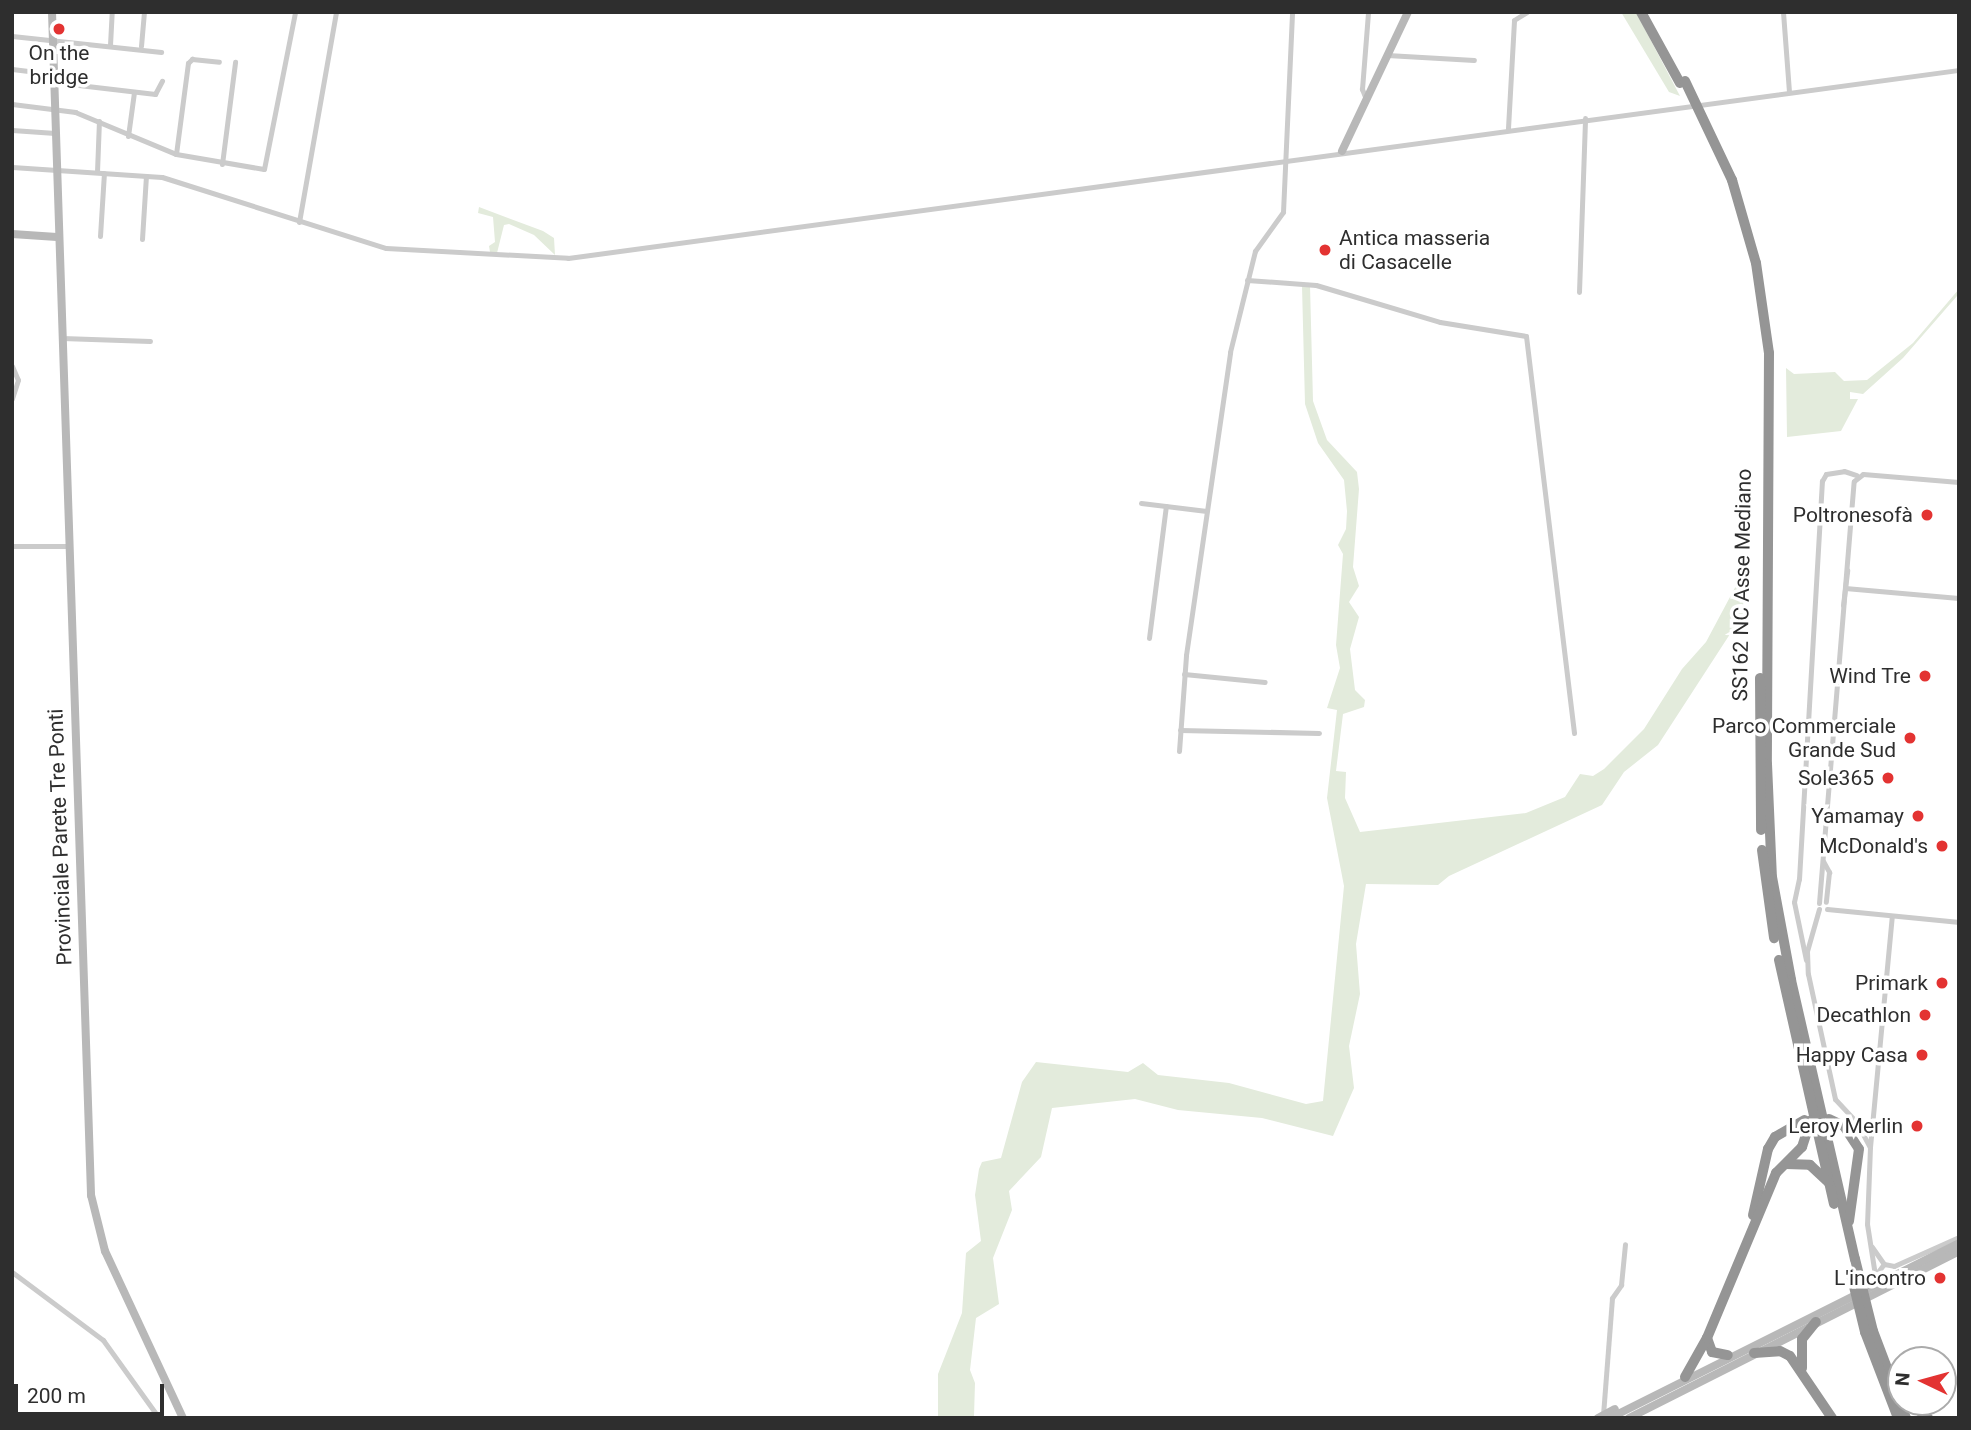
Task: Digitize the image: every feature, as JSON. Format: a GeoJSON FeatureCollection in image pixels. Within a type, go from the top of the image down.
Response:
{"type":"FeatureCollection","features":[{"type":"Feature","properties":{"kind":"highway","name":"SS162 NC Asse Mediano"},"geometry":{"type":"LineString","coordinates":[[1641,12],[1683,82]]}},
{"type":"Feature","properties":{"kind":"highway","name":"SS162 NC Asse Mediano"},"geometry":{"type":"LineString","coordinates":[[1649,12],[1729,181],[1754,269],[1767,437],[1767,826],[1778,939],[1849,1238],[1851,1260]]}},
{"type":"Feature","properties":{"kind":"highway","name":"SS162 NC Asse Mediano"},"geometry":{"type":"LineString","coordinates":[[1787,981],[1808,1117],[1887,1391]]}},
{"type":"Feature","properties":{"kind":"highway"},"geometry":{"type":"LineString","coordinates":[[1685,1377],[1707,1338],[1776,1173],[1808,1137],[1808,1117]]}},
{"type":"Feature","properties":{"kind":"highway"},"geometry":{"type":"LineString","coordinates":[[1750,1231],[1768,1149],[1776,1136],[1808,1117]]}},
{"type":"Feature","properties":{"kind":"highway"},"geometry":{"type":"LineString","coordinates":[[1829,1119],[1844,1126],[1859,1149],[1849,1238]]}},
{"type":"Feature","properties":{"kind":"highway"},"geometry":{"type":"LineString","coordinates":[[1786,1164],[1810,1165],[1829,1185]]}},
{"type":"Feature","properties":{"kind":"highway"},"geometry":{"type":"LineString","coordinates":[[1803,1371],[1799,1348],[1816,1322]]}},
{"type":"Feature","properties":{"kind":"highway","name":"SS162 NC Asse Mediano"},"geometry":{"type":"LineString","coordinates":[[1869,1331],[1906,1418]]}},
{"type":"Feature","properties":{"kind":"highway"},"geometry":{"type":"LineString","coordinates":[[1707,1338],[1712,1352],[1728,1355]]}},
{"type":"Feature","properties":{"kind":"highway"},"geometry":{"type":"LineString","coordinates":[[1754,1353],[1780,1351],[1803,1371],[1832,1418]]}},
{"type":"Feature","properties":{"kind":"street","name":"Provinciale Parete Tre Ponti"},"geometry":{"type":"LineString","coordinates":[[52,12],[60,338],[91,1195],[105,1251],[183,1418]]}},
{"type":"Feature","properties":{"kind":"street"},"geometry":{"type":"LineString","coordinates":[[110,45],[112,12]]}},
{"type":"Feature","properties":{"kind":"street"},"geometry":{"type":"LineString","coordinates":[[141,46],[144,12]]}},
{"type":"Feature","properties":{"kind":"street"},"geometry":{"type":"LineString","coordinates":[[12,104],[54,110],[99,121],[128,136],[176,154],[222,164],[264,169],[295,12]]}},
{"type":"Feature","properties":{"kind":"street"},"geometry":{"type":"LineString","coordinates":[[299,222],[336,12]]}},
{"type":"Feature","properties":{"kind":"street"},"geometry":{"type":"LineString","coordinates":[[1179,751],[1184,674],[1230,352],[1255,251],[1282,219],[1292,12]]}},
{"type":"Feature","properties":{"kind":"street"},"geometry":{"type":"LineString","coordinates":[[1366,99],[1362,89],[1368,12]]}},
{"type":"Feature","properties":{"kind":"street"},"geometry":{"type":"LineString","coordinates":[[1342,150],[1408,12]]}},
{"type":"Feature","properties":{"kind":"street"},"geometry":{"type":"LineString","coordinates":[[1508,128],[1514,20],[1527,12]]}},
{"type":"Feature","properties":{"kind":"street"},"geometry":{"type":"LineString","coordinates":[[1783,12],[1789,91]]}},
{"type":"Feature","properties":{"kind":"street"},"geometry":{"type":"LineString","coordinates":[[12,36],[52,38],[161,52]]}},
{"type":"Feature","properties":{"kind":"street"},"geometry":{"type":"LineString","coordinates":[[1387,55],[1474,60]]}},
{"type":"Feature","properties":{"kind":"street"},"geometry":{"type":"LineString","coordinates":[[176,154],[188,63],[192,59],[219,62]]}},
{"type":"Feature","properties":{"kind":"street"},"geometry":{"type":"LineString","coordinates":[[222,164],[235,62]]}},
{"type":"Feature","properties":{"kind":"street"},"geometry":{"type":"LineString","coordinates":[[12,69],[155,94],[162,81]]}},
{"type":"Feature","properties":{"kind":"street"},"geometry":{"type":"LineString","coordinates":[[12,167],[162,177],[386,248],[568,258],[1342,150],[1959,70]]}},
{"type":"Feature","properties":{"kind":"street"},"geometry":{"type":"LineString","coordinates":[[128,136],[134,92]]}},
{"type":"Feature","properties":{"kind":"street"},"geometry":{"type":"LineString","coordinates":[[1579,292],[1585,118]]}},
{"type":"Feature","properties":{"kind":"street"},"geometry":{"type":"LineString","coordinates":[[99,121],[100,236]]}},
{"type":"Feature","properties":{"kind":"street"},"geometry":{"type":"LineString","coordinates":[[12,130],[55,133]]}},
{"type":"Feature","properties":{"kind":"street"},"geometry":{"type":"LineString","coordinates":[[142,239],[146,176]]}},
{"type":"Feature","properties":{"kind":"street"},"geometry":{"type":"LineString","coordinates":[[12,234],[57,237]]}},
{"type":"Feature","properties":{"kind":"street"},"geometry":{"type":"LineString","coordinates":[[1247,281],[1316,285],[1440,322],[1526,336],[1574,733]]}},
{"type":"Feature","properties":{"kind":"street"},"geometry":{"type":"LineString","coordinates":[[60,338],[150,341]]}},
{"type":"Feature","properties":{"kind":"street"},"geometry":{"type":"LineString","coordinates":[[12,366],[18,380],[12,399]]}},
{"type":"Feature","properties":{"kind":"street"},"geometry":{"type":"LineString","coordinates":[[1870,1147],[1857,1123],[1835,1099],[1794,902],[1800,879],[1822,481],[1826,474],[1844,471],[1856,475],[1959,482]]}},
{"type":"Feature","properties":{"kind":"street"},"geometry":{"type":"LineString","coordinates":[[1806,960],[1823,906],[1829,872],[1823,861],[1844,588],[1856,475]]}},
{"type":"Feature","properties":{"kind":"street"},"geometry":{"type":"LineString","coordinates":[[1141,503],[1207,511]]}},
{"type":"Feature","properties":{"kind":"street"},"geometry":{"type":"LineString","coordinates":[[1149,638],[1166,506]]}},
{"type":"Feature","properties":{"kind":"street"},"geometry":{"type":"LineString","coordinates":[[12,545],[68,546]]}},
{"type":"Feature","properties":{"kind":"street"},"geometry":{"type":"LineString","coordinates":[[1844,588],[1959,598]]}},
{"type":"Feature","properties":{"kind":"street"},"geometry":{"type":"LineString","coordinates":[[1184,674],[1265,682]]}},
{"type":"Feature","properties":{"kind":"street"},"geometry":{"type":"LineString","coordinates":[[1180,730],[1319,733]]}},
{"type":"Feature","properties":{"kind":"street"},"geometry":{"type":"LineString","coordinates":[[1823,906],[1959,922]]}},
{"type":"Feature","properties":{"kind":"street"},"geometry":{"type":"LineString","coordinates":[[1875,1275],[1867,1224],[1870,1147],[1892,916]]}},
{"type":"Feature","properties":{"kind":"street"},"geometry":{"type":"LineString","coordinates":[[1884,1264],[1903,1265],[1959,1237]]}},
{"type":"Feature","properties":{"kind":"street"},"geometry":{"type":"LineString","coordinates":[[1625,1244],[1621,1285],[1612,1298],[1603,1417],[1959,1243]]}},
{"type":"Feature","properties":{"kind":"street"},"geometry":{"type":"LineString","coordinates":[[1871,1245],[1884,1264]]}},
{"type":"Feature","properties":{"kind":"street"},"geometry":{"type":"LineString","coordinates":[[1629,1418],[1959,1251]]}},
{"type":"Feature","properties":{"kind":"street"},"geometry":{"type":"LineString","coordinates":[[1863,1290],[1884,1264]]}},
{"type":"Feature","properties":{"kind":"street"},"geometry":{"type":"LineString","coordinates":[[12,1272],[103,1340],[159,1418]]}},
{"type":"Feature","properties":{"kind":"green space"},"geometry":{"type":"Polygon","coordinates":[[[1621,12],[1636,12],[1680,96],[1669,92],[1621,12]]]}},
{"type":"Feature","properties":{"kind":"green space"},"geometry":{"type":"Polygon","coordinates":[[[479,207],[543,231],[554,238],[555,255],[534,235],[509,224],[504,225],[497,253],[490,252],[489,246],[495,242],[493,217],[478,213],[479,207]]]}},
{"type":"Feature","properties":{"kind":"green space"},"geometry":{"type":"Polygon","coordinates":[[[1310,285],[1313,401],[1327,440],[1357,472],[1359,489],[1353,567],[1359,586],[1349,602],[1359,617],[1350,649],[1355,690],[1365,700],[1364,707],[1343,714],[1336,771],[1346,772],[1345,798],[1360,832],[1526,813],[1565,797],[1580,774],[1593,776],[1604,769],[1644,729],[1682,669],[1706,642],[1738,582],[1744,581],[1743,614],[1658,745],[1624,772],[1602,805],[1449,876],[1438,885],[1366,884],[1356,944],[1360,994],[1349,1046],[1354,1088],[1333,1136],[1262,1118],[1178,1110],[1135,1099],[1052,1108],[1041,1157],[1009,1191],[1012,1210],[993,1258],[999,1304],[976,1318],[970,1370],[975,1383],[974,1416],[938,1418],[938,1374],[962,1313],[966,1253],[981,1241],[975,1195],[979,1169],[982,1162],[1001,1158],[1022,1082],[1036,1062],[1128,1072],[1143,1063],[1158,1075],[1229,1083],[1306,1104],[1323,1101],[1344,886],[1327,798],[1337,710],[1327,708],[1340,668],[1336,645],[1343,554],[1338,545],[1346,529],[1347,511],[1344,480],[1318,443],[1305,404],[1302,286],[1310,285]]]}},
{"type":"Feature","properties":{"kind":"green space"},"geometry":{"type":"Polygon","coordinates":[[[1959,289],[1957,296],[1903,358],[1863,394],[1850,392],[1850,399],[1858,399],[1841,431],[1787,437],[1786,368],[1794,374],[1835,372],[1844,381],[1867,380],[1913,343],[1959,289]]]}},
{"type":"Feature","properties":{"kind":"place","name":"On the bridge"},"geometry":{"type":"Point","coordinates":[59,29]}},
{"type":"Feature","properties":{"kind":"place","name":"Antica masseria di Casacelle"},"geometry":{"type":"Point","coordinates":[1325,250]}},
{"type":"Feature","properties":{"kind":"place","name":"Poltronesofà"},"geometry":{"type":"Point","coordinates":[1927,515]}},
{"type":"Feature","properties":{"kind":"place","name":"Wind Tre"},"geometry":{"type":"Point","coordinates":[1925,676]}},
{"type":"Feature","properties":{"kind":"place","name":"Parco Commerciale Grande Sud"},"geometry":{"type":"Point","coordinates":[1910,738]}},
{"type":"Feature","properties":{"kind":"place","name":"Sole365"},"geometry":{"type":"Point","coordinates":[1888,778]}},
{"type":"Feature","properties":{"kind":"place","name":"Yamamay"},"geometry":{"type":"Point","coordinates":[1918,816]}},
{"type":"Feature","properties":{"kind":"place","name":"McDonald's"},"geometry":{"type":"Point","coordinates":[1942,846]}},
{"type":"Feature","properties":{"kind":"place","name":"Primark"},"geometry":{"type":"Point","coordinates":[1942,983]}},
{"type":"Feature","properties":{"kind":"place","name":"Decathlon"},"geometry":{"type":"Point","coordinates":[1925,1015]}},
{"type":"Feature","properties":{"kind":"place","name":"Happy Casa"},"geometry":{"type":"Point","coordinates":[1922,1055]}},
{"type":"Feature","properties":{"kind":"place","name":"Leroy Merlin"},"geometry":{"type":"Point","coordinates":[1917,1126]}},
{"type":"Feature","properties":{"kind":"place","name":"L'incontro"},"geometry":{"type":"Point","coordinates":[1940,1278]}}]}
